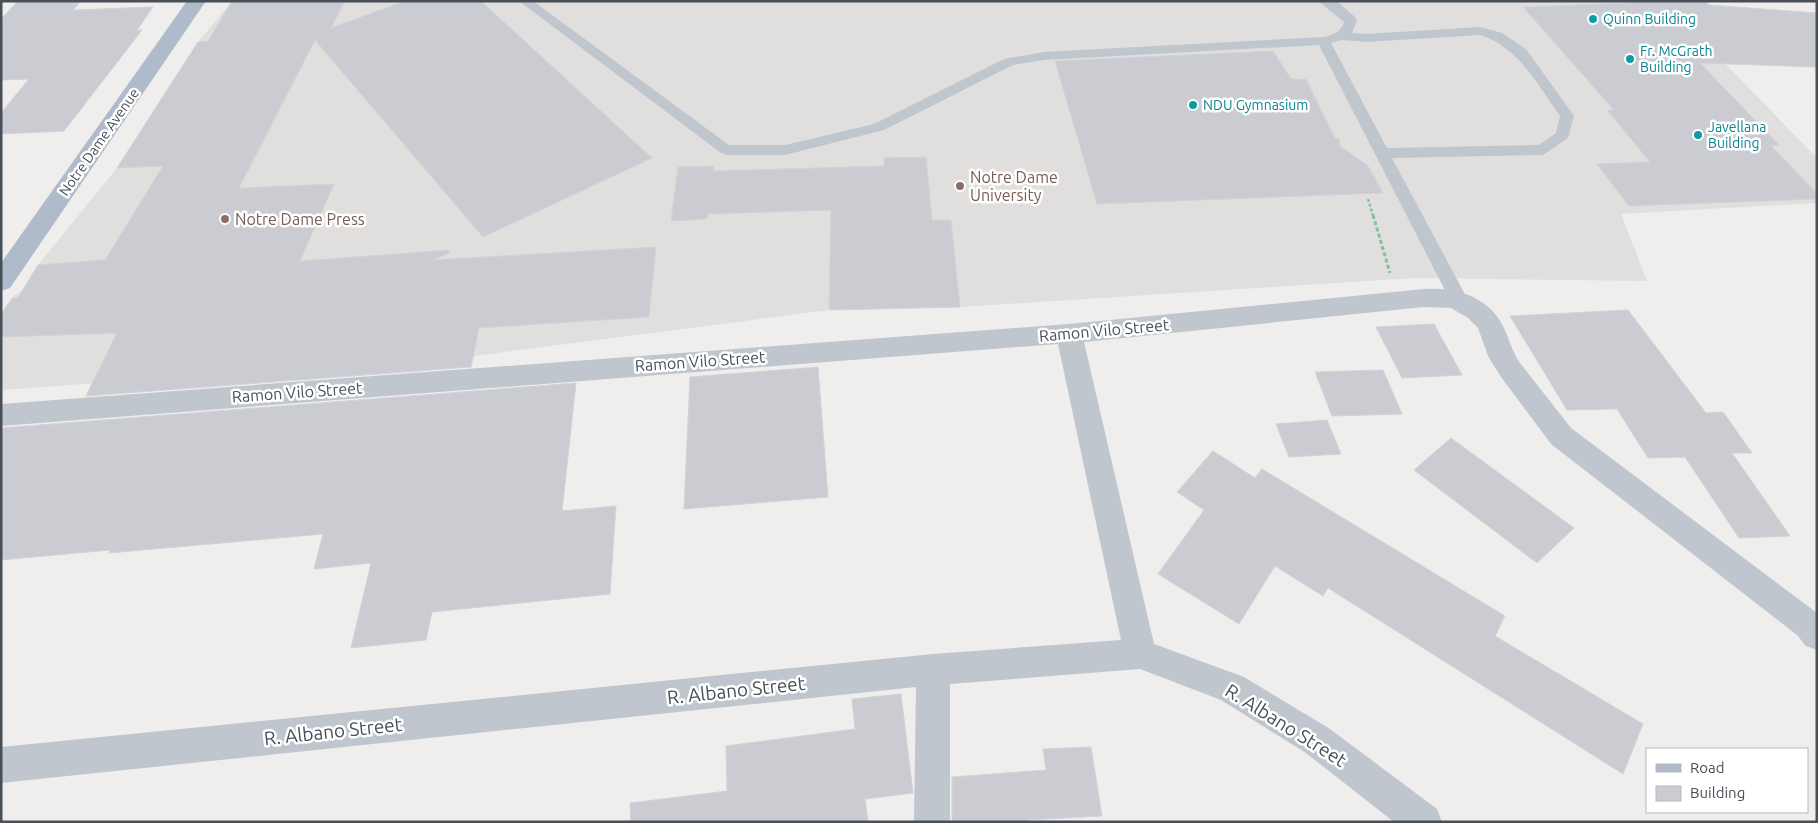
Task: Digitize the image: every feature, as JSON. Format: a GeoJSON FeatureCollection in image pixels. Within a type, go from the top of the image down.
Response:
{"type":"FeatureCollection","features":[{"type":"Feature","properties":{"kind":"main road","name":"Notre Dame Avenue"},"geometry":{"type":"LineString","coordinates":[[1,282],[197,1]]}},
{"type":"Feature","properties":{"kind":"street","name":"Ramon Vilo Street"},"geometry":{"type":"LineString","coordinates":[[1,415],[1068,334],[1399,302],[1433,295],[1459,300]]}},
{"type":"Feature","properties":{"kind":"street"},"geometry":{"type":"LineString","coordinates":[[1459,300],[1487,322],[1502,358],[1543,415],[1561,436],[1808,625],[1817,635]]}},
{"type":"Feature","properties":{"kind":"street"},"geometry":{"type":"LineString","coordinates":[[1068,334],[1140,654]]}},
{"type":"Feature","properties":{"kind":"street","name":"R. Albano Street"},"geometry":{"type":"LineString","coordinates":[[1,765],[933,670],[1140,654],[1232,688],[1318,741],[1424,822]]}},
{"type":"Feature","properties":{"kind":"street"},"geometry":{"type":"LineString","coordinates":[[932,822],[933,670]]}},
{"type":"Feature","properties":{"kind":"lane"},"geometry":{"type":"LineString","coordinates":[[525,1],[726,150],[784,150],[879,127],[1009,62],[1044,56],[1323,41],[1341,36],[1366,38],[1480,31],[1493,34],[1511,43],[1521,52],[1567,116],[1563,135],[1544,150],[1382,153]]}},
{"type":"Feature","properties":{"kind":"lane"},"geometry":{"type":"LineString","coordinates":[[1324,1],[1333,5],[1351,21],[1350,29],[1341,36]]}},
{"type":"Feature","properties":{"kind":"lane"},"geometry":{"type":"LineString","coordinates":[[1323,41],[1459,300]]}},
{"type":"Feature","properties":{"kind":"path"},"geometry":{"type":"LineString","coordinates":[[1368,199],[1399,302]]}},
{"type":"Feature","properties":{"kind":"shaded area","name":"Notre Dame University"},"geometry":{"type":"Polygon","coordinates":[[[232,1],[1664,1],[1817,158],[1817,203],[1621,214],[1647,281],[1415,278],[960,307],[829,310],[473,356],[1,390],[1,314],[12,298],[24,289],[38,265],[117,168],[198,42],[232,1]]]}},
{"type":"Feature","properties":{"kind":"building"},"geometry":{"type":"Polygon","coordinates":[[[18,1],[81,1],[73,10],[153,7],[137,30],[142,30],[64,131],[1,134],[1,113],[29,79],[1,80],[1,19],[18,1]]]}},
{"type":"Feature","properties":{"kind":"building"},"geometry":{"type":"Polygon","coordinates":[[[232,1],[345,1],[331,28],[405,1],[481,1],[652,158],[483,237],[315,40],[239,188],[334,184],[300,261],[449,250],[449,253],[433,260],[656,247],[649,317],[479,328],[471,367],[86,396],[117,333],[1,337],[1,314],[12,298],[18,298],[38,265],[105,260],[163,166],[117,168],[198,42],[208,41],[232,1]]]}},
{"type":"Feature","properties":{"kind":"building"},"geometry":{"type":"Polygon","coordinates":[[[1706,1],[1709,5],[1817,13],[1817,67],[1700,63],[1779,145],[1771,146],[1817,193],[1817,199],[1629,206],[1597,164],[1650,162],[1607,110],[1614,110],[1523,7],[1706,1]]]}},
{"type":"Feature","properties":{"kind":"building","name":"NDU Gymnasium"},"geometry":{"type":"Polygon","coordinates":[[[1273,51],[1291,79],[1306,79],[1335,139],[1339,139],[1340,146],[1368,166],[1383,193],[1097,204],[1055,61],[1273,51]]]}},
{"type":"Feature","properties":{"kind":"building"},"geometry":{"type":"Polygon","coordinates":[[[926,157],[932,220],[951,220],[960,307],[829,310],[831,210],[708,214],[707,219],[671,221],[678,167],[714,166],[713,171],[884,166],[884,158],[926,157]]]}},
{"type":"Feature","properties":{"kind":"building"},"geometry":{"type":"Polygon","coordinates":[[[1628,310],[1706,413],[1723,412],[1752,453],[1732,453],[1790,536],[1739,538],[1685,457],[1648,458],[1617,409],[1567,410],[1510,316],[1628,310]]]}},
{"type":"Feature","properties":{"kind":"building"},"geometry":{"type":"Polygon","coordinates":[[[1434,324],[1462,375],[1402,378],[1376,327],[1434,324]]]}},
{"type":"Feature","properties":{"kind":"building"},"geometry":{"type":"Polygon","coordinates":[[[818,367],[828,497],[684,509],[690,377],[818,367]]]}},
{"type":"Feature","properties":{"kind":"building"},"geometry":{"type":"Polygon","coordinates":[[[1383,370],[1402,414],[1332,416],[1315,372],[1383,370]]]}},
{"type":"Feature","properties":{"kind":"building"},"geometry":{"type":"Polygon","coordinates":[[[576,383],[562,511],[616,506],[610,594],[432,612],[426,640],[351,648],[371,563],[314,569],[323,534],[109,553],[110,550],[1,560],[1,428],[576,383]]]}},
{"type":"Feature","properties":{"kind":"building"},"geometry":{"type":"Polygon","coordinates":[[[1327,420],[1341,454],[1289,457],[1276,424],[1327,420]]]}},
{"type":"Feature","properties":{"kind":"building"},"geometry":{"type":"Polygon","coordinates":[[[1451,438],[1574,528],[1537,563],[1414,470],[1451,438]]]}},
{"type":"Feature","properties":{"kind":"building"},"geometry":{"type":"Polygon","coordinates":[[[1213,451],[1255,478],[1262,469],[1505,616],[1495,636],[1643,724],[1623,774],[1328,588],[1323,596],[1275,566],[1239,624],[1158,574],[1204,510],[1177,492],[1213,451]]]}},
{"type":"Feature","properties":{"kind":"building"},"geometry":{"type":"Polygon","coordinates":[[[901,694],[913,793],[865,799],[868,822],[631,822],[630,803],[727,791],[726,746],[855,729],[852,699],[901,694]]]}},
{"type":"Feature","properties":{"kind":"building"},"geometry":{"type":"Polygon","coordinates":[[[1091,747],[1102,816],[1026,820],[1026,822],[952,822],[952,777],[1046,770],[1043,749],[1091,747]]]}},
{"type":"Feature","properties":{"kind":"place","name":"Quinn Building"},"geometry":{"type":"Point","coordinates":[1593,19]}},
{"type":"Feature","properties":{"kind":"place","name":"Fr. McGrath Building"},"geometry":{"type":"Point","coordinates":[1630,59]}},
{"type":"Feature","properties":{"kind":"place","name":"NDU Gymnasium"},"geometry":{"type":"Point","coordinates":[1193,105]}},
{"type":"Feature","properties":{"kind":"place","name":"Javellana Building"},"geometry":{"type":"Point","coordinates":[1698,135]}},
{"type":"Feature","properties":{"kind":"place","name":"Notre Dame University"},"geometry":{"type":"Point","coordinates":[960,186]}},
{"type":"Feature","properties":{"kind":"place","name":"Notre Dame Press"},"geometry":{"type":"Point","coordinates":[225,219]}}]}
